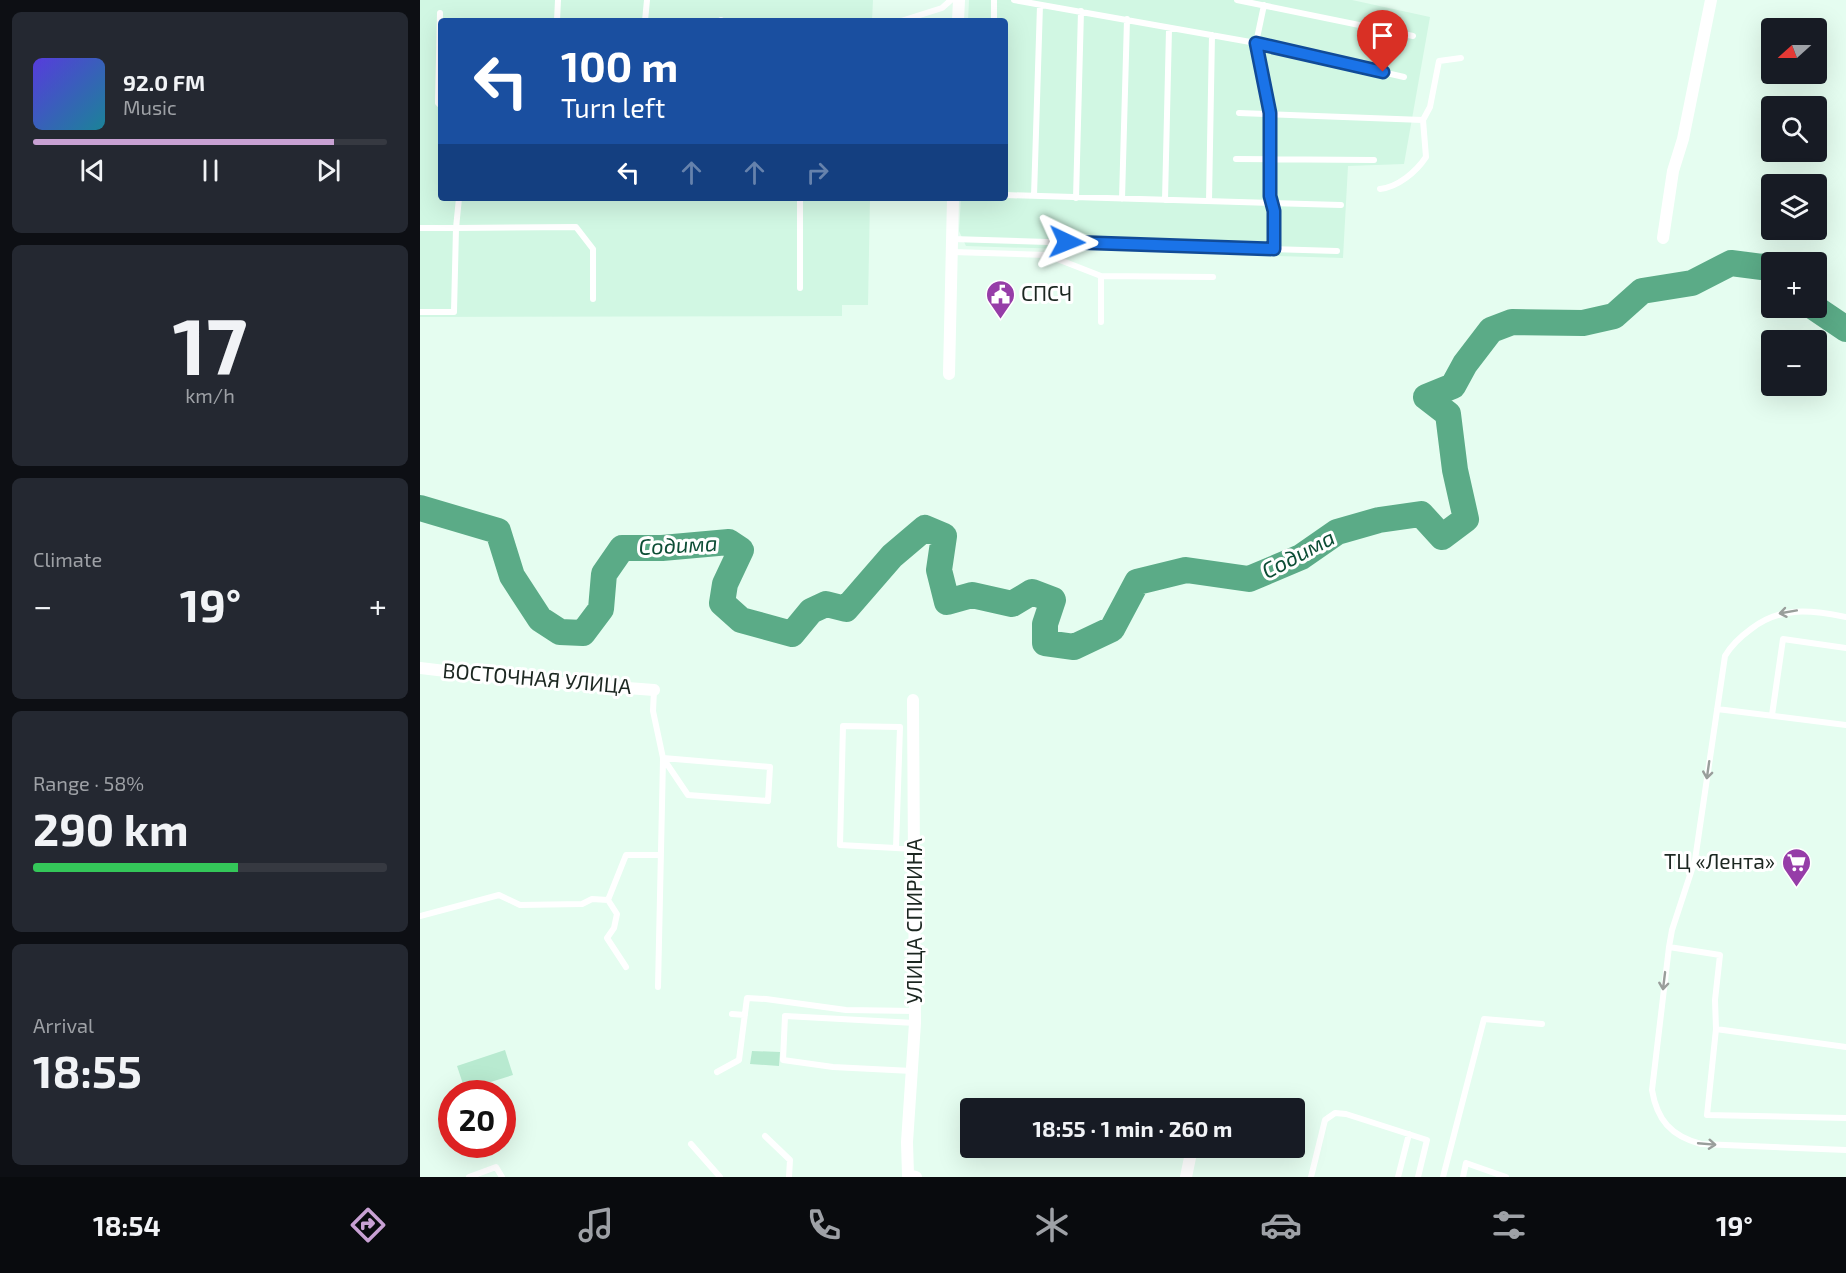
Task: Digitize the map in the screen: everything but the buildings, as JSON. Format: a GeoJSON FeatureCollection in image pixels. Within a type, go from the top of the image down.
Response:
{"type":"FeatureCollection","features":[{"type":"Feature","properties":{"kind":"street"},"geometry":{"type":"LineString","coordinates":[[958,18],[959,0]]}},
{"type":"Feature","properties":{"kind":"street"},"geometry":{"type":"LineString","coordinates":[[1663,238],[1673,171],[1683,139],[1711,0]]}},
{"type":"Feature","properties":{"kind":"street"},"geometry":{"type":"LineString","coordinates":[[949,374],[953,201]]}},
{"type":"Feature","properties":{"kind":"street","name":"ВОСТОЧНАЯ УЛИЦА"},"geometry":{"type":"LineString","coordinates":[[420,668],[520,680],[654,690]]}},
{"type":"Feature","properties":{"kind":"street","name":"УЛИЦА СПИРИНА"},"geometry":{"type":"LineString","coordinates":[[911,1176],[907,1142],[915,1017],[915,849],[906,727],[913,700]]}},
{"type":"Feature","properties":{"kind":"street"},"geometry":{"type":"LineString","coordinates":[[1186,1177],[1190,1158]]}},
{"type":"Feature","properties":{"kind":"lane"},"geometry":{"type":"LineString","coordinates":[[556,18],[558,0]]}},
{"type":"Feature","properties":{"kind":"lane"},"geometry":{"type":"LineString","coordinates":[[645,18],[647,0]]}},
{"type":"Feature","properties":{"kind":"lane"},"geometry":{"type":"LineString","coordinates":[[910,18],[942,8],[951,0]]}},
{"type":"Feature","properties":{"kind":"lane"},"geometry":{"type":"LineString","coordinates":[[994,0],[994,18]]}},
{"type":"Feature","properties":{"kind":"lane"},"geometry":{"type":"LineString","coordinates":[[1014,0],[1256,43],[1404,77]]}},
{"type":"Feature","properties":{"kind":"lane"},"geometry":{"type":"LineString","coordinates":[[1237,0],[1413,36]]}},
{"type":"Feature","properties":{"kind":"lane"},"geometry":{"type":"LineString","coordinates":[[1034,196],[1040,4]]}},
{"type":"Feature","properties":{"kind":"lane"},"geometry":{"type":"LineString","coordinates":[[1264,5],[1256,43],[1270,113],[1270,196],[1274,211],[1274,249]]}},
{"type":"Feature","properties":{"kind":"lane"},"geometry":{"type":"LineString","coordinates":[[1076,198],[1081,11]]}},
{"type":"Feature","properties":{"kind":"lane"},"geometry":{"type":"LineString","coordinates":[[440,13],[440,18]]}},
{"type":"Feature","properties":{"kind":"lane"},"geometry":{"type":"LineString","coordinates":[[1122,199],[1127,19]]}},
{"type":"Feature","properties":{"kind":"lane"},"geometry":{"type":"LineString","coordinates":[[1165,200],[1169,29]]}},
{"type":"Feature","properties":{"kind":"lane"},"geometry":{"type":"LineString","coordinates":[[1209,201],[1212,35]]}},
{"type":"Feature","properties":{"kind":"lane"},"geometry":{"type":"LineString","coordinates":[[1380,189],[1393,188],[1420,166],[1426,157],[1422,120],[1430,107],[1439,61],[1461,58]]}},
{"type":"Feature","properties":{"kind":"lane"},"geometry":{"type":"LineString","coordinates":[[1239,113],[1422,120]]}},
{"type":"Feature","properties":{"kind":"lane"},"geometry":{"type":"LineString","coordinates":[[1236,159],[1374,160]]}},
{"type":"Feature","properties":{"kind":"lane"},"geometry":{"type":"LineString","coordinates":[[1008,195],[1341,206]]}},
{"type":"Feature","properties":{"kind":"lane"},"geometry":{"type":"LineString","coordinates":[[420,312],[454,312],[459,201]]}},
{"type":"Feature","properties":{"kind":"lane"},"geometry":{"type":"LineString","coordinates":[[800,201],[800,288]]}},
{"type":"Feature","properties":{"kind":"lane"},"geometry":{"type":"LineString","coordinates":[[420,228],[576,227],[593,249],[593,299]]}},
{"type":"Feature","properties":{"kind":"lane"},"geometry":{"type":"LineString","coordinates":[[952,239],[1337,251]]}},
{"type":"Feature","properties":{"kind":"lane"},"geometry":{"type":"LineString","coordinates":[[952,252],[1047,255],[1101,276],[1213,277]]}},
{"type":"Feature","properties":{"kind":"lane"},"geometry":{"type":"LineString","coordinates":[[1101,276],[1101,322]]}},
{"type":"Feature","properties":{"kind":"lane"},"geometry":{"type":"LineString","coordinates":[[1846,617],[1800,610],[1778,614],[1758,624],[1737,639],[1725,656],[1695,860],[1672,930],[1669,947],[1652,1090],[1654,1104],[1668,1127],[1677,1135],[1701,1144],[1846,1150]]}},
{"type":"Feature","properties":{"kind":"lane"},"geometry":{"type":"LineString","coordinates":[[1772,715],[1783,639],[1846,648]]}},
{"type":"Feature","properties":{"kind":"lane"},"geometry":{"type":"LineString","coordinates":[[654,690],[653,711],[663,758],[658,987]]}},
{"type":"Feature","properties":{"kind":"lane"},"geometry":{"type":"LineString","coordinates":[[1718,709],[1846,725]]}},
{"type":"Feature","properties":{"kind":"lane"},"geometry":{"type":"LineString","coordinates":[[896,848],[906,727],[843,726],[840,845],[896,848],[915,849]]}},
{"type":"Feature","properties":{"kind":"lane"},"geometry":{"type":"LineString","coordinates":[[663,758],[770,767],[768,801],[688,795],[663,758]]}},
{"type":"Feature","properties":{"kind":"lane"},"geometry":{"type":"LineString","coordinates":[[608,900],[626,855],[661,855]]}},
{"type":"Feature","properties":{"kind":"lane"},"geometry":{"type":"LineString","coordinates":[[420,916],[499,895],[520,905],[582,904],[592,899],[608,900]]}},
{"type":"Feature","properties":{"kind":"lane"},"geometry":{"type":"LineString","coordinates":[[608,900],[617,914],[614,928],[607,938],[626,967]]}},
{"type":"Feature","properties":{"kind":"lane"},"geometry":{"type":"LineString","coordinates":[[1669,947],[1720,955],[1715,1000],[1716,1029],[1707,1115],[1846,1118]]}},
{"type":"Feature","properties":{"kind":"lane"},"geometry":{"type":"LineString","coordinates":[[717,1072],[739,1060],[747,998],[915,1017]]}},
{"type":"Feature","properties":{"kind":"lane"},"geometry":{"type":"LineString","coordinates":[[732,1014],[745,1015]]}},
{"type":"Feature","properties":{"kind":"lane"},"geometry":{"type":"LineString","coordinates":[[912,1071],[833,1067],[783,1060],[785,1016],[915,1017]]}},
{"type":"Feature","properties":{"kind":"lane"},"geometry":{"type":"LineString","coordinates":[[1443,1177],[1484,1019],[1542,1024]]}},
{"type":"Feature","properties":{"kind":"lane"},"geometry":{"type":"LineString","coordinates":[[1716,1029],[1846,1047]]}},
{"type":"Feature","properties":{"kind":"lane"},"geometry":{"type":"LineString","coordinates":[[1311,1177],[1325,1120],[1335,1113],[1346,1113],[1427,1140],[1418,1177]]}},
{"type":"Feature","properties":{"kind":"lane"},"geometry":{"type":"LineString","coordinates":[[1398,1177],[1409,1134]]}},
{"type":"Feature","properties":{"kind":"lane"},"geometry":{"type":"LineString","coordinates":[[765,1136],[790,1160],[789,1177]]}},
{"type":"Feature","properties":{"kind":"lane"},"geometry":{"type":"LineString","coordinates":[[691,1144],[720,1177]]}},
{"type":"Feature","properties":{"kind":"lane"},"geometry":{"type":"LineString","coordinates":[[1463,1177],[1466,1163],[1506,1177]]}},
{"type":"Feature","properties":{"kind":"lane"},"geometry":{"type":"LineString","coordinates":[[469,1177],[496,1167],[502,1177]]}},
{"type":"Feature","properties":{"kind":"shaded area"},"geometry":{"type":"Polygon","coordinates":[[[420,0],[873,0],[872,18],[438,18],[438,201],[870,201],[868,305],[842,305],[842,316],[420,317],[420,0]]]}},
{"type":"Feature","properties":{"kind":"shaded area"},"geometry":{"type":"Polygon","coordinates":[[[969,0],[1352,0],[1430,17],[1404,164],[1348,166],[1343,258],[966,246],[959,231],[961,201],[1008,201],[1008,18],[968,18],[969,0]]]}},
{"type":"Feature","properties":{"kind":"shaded area"},"geometry":{"type":"Polygon","coordinates":[[[505,1050],[513,1075],[497,1080],[462,1080],[457,1066],[505,1050]]]}},
{"type":"Feature","properties":{"kind":"shaded area"},"geometry":{"type":"Polygon","coordinates":[[[752,1051],[780,1052],[779,1066],[750,1064],[752,1051]]]}},
{"type":"Feature","properties":{"kind":"waterway","name":"Содима"},"geometry":{"type":"LineString","coordinates":[[420,508],[498,531],[512,576],[540,619],[560,632],[583,633],[601,609],[604,574],[622,548],[662,548],[729,542],[741,550],[725,584],[722,603],[741,620],[792,634],[811,611],[826,604],[846,609],[892,556],[925,528],[944,536],[939,570],[947,602],[972,595],[1012,604],[1032,592],[1053,600],[1045,624],[1045,643],[1074,647],[1112,629],[1137,582],[1186,570],[1249,579],[1301,557],[1337,532],[1379,520],[1421,514],[1442,537],[1466,519],[1455,470],[1448,414],[1426,397],[1453,386],[1465,364],[1491,330],[1512,322],[1583,323],[1614,316],[1642,291],[1692,283],[1731,263],[1761,267]]}},
{"type":"Feature","properties":{"kind":"waterway","name":"Содима"},"geometry":{"type":"LineString","coordinates":[[1827,316],[1846,329]]}},
{"type":"Feature","properties":{"kind":"place","name":"СПСЧ"},"geometry":{"type":"Point","coordinates":[1000,320]}},
{"type":"Feature","properties":{"kind":"place","name":"ТЦ «Лента»"},"geometry":{"type":"Point","coordinates":[1796,888]}},
{"type":"Feature","properties":{"kind":"route"},"geometry":{"type":"LineString","coordinates":[[1067,242],[1274,249],[1274,211],[1270,196],[1270,113],[1256,43],[1383,72]]}}]}
